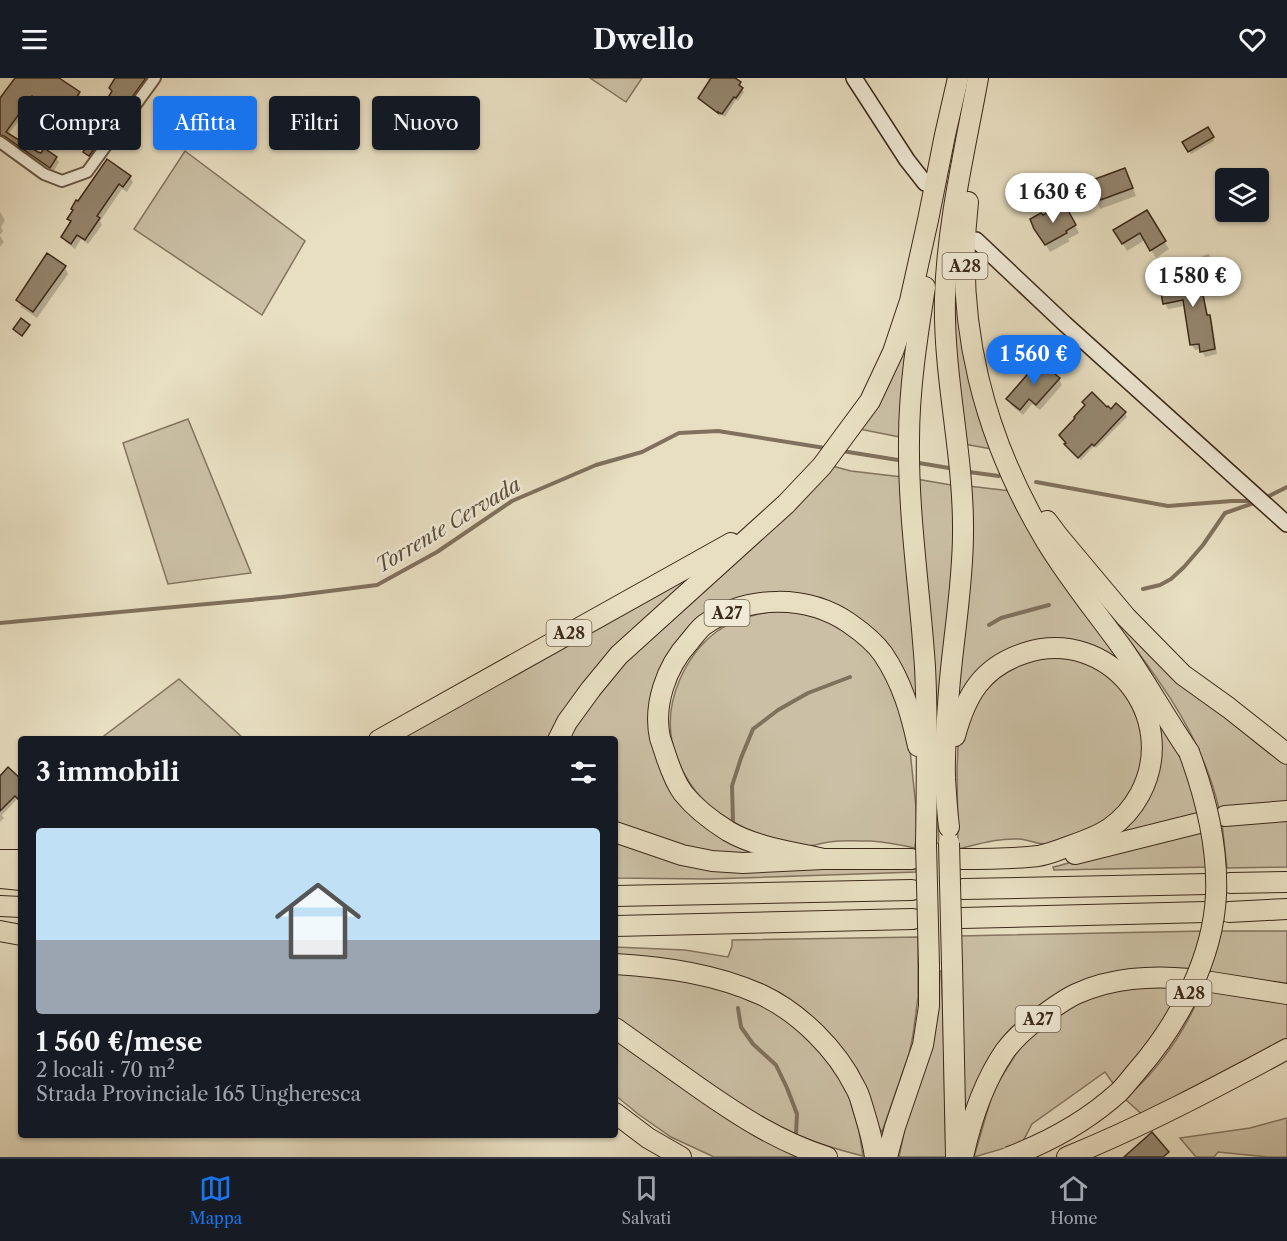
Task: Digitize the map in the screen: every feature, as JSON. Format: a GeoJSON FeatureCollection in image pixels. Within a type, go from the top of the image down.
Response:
{"type":"FeatureCollection","features":[{"type":"Feature","properties":{"kind":"highway","name":"A28"},"geometry":{"type":"LineString","coordinates":[[560,736],[567,722],[591,689],[619,655],[786,504],[822,466],[870,400],[893,352],[910,301],[945,135],[960,78]]}},
{"type":"Feature","properties":{"kind":"highway","name":"A28"},"geometry":{"type":"LineString","coordinates":[[926,844],[928,754],[925,667],[909,478],[909,438],[915,350],[960,78]]}},
{"type":"Feature","properties":{"kind":"highway","name":"A28"},"geometry":{"type":"LineString","coordinates":[[949,835],[945,777],[949,692],[961,578],[963,532],[961,486],[946,345],[945,298],[954,210],[978,78]]}},
{"type":"Feature","properties":{"kind":"highway","name":"A28"},"geometry":{"type":"LineString","coordinates":[[985,78],[970,179],[965,251],[966,298],[971,342],[981,390],[991,423],[1047,543],[1124,650],[1189,752],[1210,822],[1216,896],[1210,938],[1192,988],[1153,1053],[1120,1091],[1093,1112],[1034,1148],[1010,1157]]}},
{"type":"Feature","properties":{"kind":"highway","name":"A28"},"geometry":{"type":"LineString","coordinates":[[1026,497],[1126,617],[1183,675],[1287,754]]}},
{"type":"Feature","properties":{"kind":"highway","name":"A28"},"geometry":{"type":"LineString","coordinates":[[386,736],[760,528]]}},
{"type":"Feature","properties":{"kind":"highway","name":"A27"},"geometry":{"type":"LineString","coordinates":[[823,859],[751,842],[728,831],[707,816],[682,792],[672,773],[660,738],[659,706],[667,675],[683,648],[703,626],[732,610],[759,603],[789,601],[814,606],[836,614],[863,633],[882,652],[906,697],[914,723],[920,757],[926,844]]}},
{"type":"Feature","properties":{"kind":"highway"},"geometry":{"type":"LineString","coordinates":[[956,1157],[949,835],[953,742],[967,700],[975,688],[994,669],[1018,655],[1059,648],[1086,654],[1104,662],[1130,684],[1144,708],[1152,734],[1151,761],[1144,787],[1129,810],[1109,829],[1078,844],[1041,856]]}},
{"type":"Feature","properties":{"kind":"highway"},"geometry":{"type":"LineString","coordinates":[[1225,816],[1287,811]]}},
{"type":"Feature","properties":{"kind":"highway"},"geometry":{"type":"LineString","coordinates":[[960,859],[1079,854],[1203,822]]}},
{"type":"Feature","properties":{"kind":"highway","name":"A27"},"geometry":{"type":"LineString","coordinates":[[618,833],[682,855],[711,861],[743,863],[823,859],[912,859]]}},
{"type":"Feature","properties":{"kind":"highway"},"geometry":{"type":"LineString","coordinates":[[887,1157],[923,1045],[929,1006],[926,844]]}},
{"type":"Feature","properties":{"kind":"highway"},"geometry":{"type":"LineString","coordinates":[[0,860],[18,861]]}},
{"type":"Feature","properties":{"kind":"highway"},"geometry":{"type":"LineString","coordinates":[[0,878],[18,880]]}},
{"type":"Feature","properties":{"kind":"highway"},"geometry":{"type":"LineString","coordinates":[[1230,883],[1287,882]]}},
{"type":"Feature","properties":{"kind":"highway"},"geometry":{"type":"LineString","coordinates":[[963,889],[1208,884]]}},
{"type":"Feature","properties":{"kind":"highway"},"geometry":{"type":"LineString","coordinates":[[618,896],[912,890]]}},
{"type":"Feature","properties":{"kind":"highway"},"geometry":{"type":"LineString","coordinates":[[0,906],[18,907]]}},
{"type":"Feature","properties":{"kind":"highway"},"geometry":{"type":"LineString","coordinates":[[1229,912],[1287,909]]}},
{"type":"Feature","properties":{"kind":"highway"},"geometry":{"type":"LineString","coordinates":[[962,918],[1206,912]]}},
{"type":"Feature","properties":{"kind":"highway"},"geometry":{"type":"LineString","coordinates":[[618,926],[913,919]]}},
{"type":"Feature","properties":{"kind":"highway"},"geometry":{"type":"LineString","coordinates":[[0,931],[18,934]]}},
{"type":"Feature","properties":{"kind":"highway"},"geometry":{"type":"LineString","coordinates":[[618,964],[689,972],[728,982],[763,995],[790,1012],[820,1037],[841,1062],[856,1088],[872,1137],[875,1157]]}},
{"type":"Feature","properties":{"kind":"highway","name":"A27"},"geometry":{"type":"LineString","coordinates":[[963,1157],[976,1108],[990,1076],[1006,1050],[1024,1030],[1049,1010],[1076,994],[1104,984],[1144,978],[1189,979]]}},
{"type":"Feature","properties":{"kind":"highway"},"geometry":{"type":"LineString","coordinates":[[1211,982],[1287,994]]}},
{"type":"Feature","properties":{"kind":"highway"},"geometry":{"type":"LineString","coordinates":[[618,1030],[736,1114],[775,1136],[809,1152],[827,1157]]}},
{"type":"Feature","properties":{"kind":"highway"},"geometry":{"type":"LineString","coordinates":[[1067,1157],[1110,1140],[1199,1097],[1287,1049]]}},
{"type":"Feature","properties":{"kind":"highway"},"geometry":{"type":"LineString","coordinates":[[618,1115],[648,1138],[681,1157]]}},
{"type":"Feature","properties":{"kind":"main road"},"geometry":{"type":"LineString","coordinates":[[854,78],[925,183]]}},
{"type":"Feature","properties":{"kind":"main road"},"geometry":{"type":"LineString","coordinates":[[976,240],[1065,324],[1284,522]]}},
{"type":"Feature","properties":{"kind":"street"},"geometry":{"type":"LineString","coordinates":[[0,142],[44,174],[62,181],[87,172],[155,78]]}},
{"type":"Feature","properties":{"kind":"shaded area"},"geometry":{"type":"Polygon","coordinates":[[[590,78],[642,78],[626,102],[590,78]]]}},
{"type":"Feature","properties":{"kind":"shaded area"},"geometry":{"type":"Polygon","coordinates":[[[185,151],[305,241],[262,315],[134,229],[185,151]]]}},
{"type":"Feature","properties":{"kind":"shaded area"},"geometry":{"type":"Polygon","coordinates":[[[956,288],[965,357],[974,398],[992,449],[964,444],[960,423],[953,289],[956,288]]]}},
{"type":"Feature","properties":{"kind":"shaded area"},"geometry":{"type":"Polygon","coordinates":[[[900,347],[906,350],[900,437],[859,429],[900,347]]]}},
{"type":"Feature","properties":{"kind":"shaded area"},"geometry":{"type":"Polygon","coordinates":[[[188,419],[251,573],[168,584],[123,443],[188,419]]]}},
{"type":"Feature","properties":{"kind":"shaded area"},"geometry":{"type":"Polygon","coordinates":[[[832,466],[851,471],[902,477],[917,703],[836,608],[730,607],[663,680],[670,777],[760,852],[761,857],[686,849],[618,825],[618,736],[570,736],[608,680],[832,466]]]}},
{"type":"Feature","properties":{"kind":"shaded area"},"geometry":{"type":"Polygon","coordinates":[[[916,479],[951,485],[953,506],[953,552],[936,780],[939,843],[934,843],[916,479]]]}},
{"type":"Feature","properties":{"kind":"shaded area"},"geometry":{"type":"Polygon","coordinates":[[[968,486],[1011,491],[1165,718],[1205,813],[1113,838],[1149,787],[1141,691],[1053,640],[957,698],[968,486]]]}},
{"type":"Feature","properties":{"kind":"shaded area"},"geometry":{"type":"Polygon","coordinates":[[[1075,573],[1287,758],[1287,803],[1219,809],[1196,743],[1179,713],[1140,655],[1075,573]]]}},
{"type":"Feature","properties":{"kind":"shaded area"},"geometry":{"type":"Polygon","coordinates":[[[685,578],[689,583],[575,698],[549,736],[401,736],[685,578]]]}},
{"type":"Feature","properties":{"kind":"shaded area"},"geometry":{"type":"Polygon","coordinates":[[[791,610],[840,625],[876,658],[892,685],[909,741],[916,807],[917,844],[915,848],[870,841],[839,841],[802,846],[766,836],[746,829],[713,809],[699,795],[684,773],[674,749],[670,726],[674,695],[686,666],[705,642],[723,627],[747,617],[791,610]]]}},
{"type":"Feature","properties":{"kind":"shaded area"},"geometry":{"type":"Polygon","coordinates":[[[1040,656],[1087,661],[1122,686],[1142,724],[1142,768],[1126,801],[1101,825],[1047,844],[1011,839],[958,849],[958,747],[970,709],[1003,669],[1040,656]]]}},
{"type":"Feature","properties":{"kind":"shaded area"},"geometry":{"type":"Polygon","coordinates":[[[179,679],[241,736],[104,736],[179,679]]]}},
{"type":"Feature","properties":{"kind":"shaded area"},"geometry":{"type":"Polygon","coordinates":[[[1287,817],[1287,867],[1227,868],[1222,823],[1287,817]]]}},
{"type":"Feature","properties":{"kind":"shaded area"},"geometry":{"type":"Polygon","coordinates":[[[1207,827],[1211,867],[1054,870],[1053,867],[1061,865],[1207,827]]]}},
{"type":"Feature","properties":{"kind":"shaded area"},"geometry":{"type":"Polygon","coordinates":[[[618,839],[778,870],[916,866],[916,872],[709,879],[618,878],[618,839]]]}},
{"type":"Feature","properties":{"kind":"shaded area"},"geometry":{"type":"Polygon","coordinates":[[[1205,931],[1193,971],[1057,997],[959,1123],[959,936],[1205,931]]]}},
{"type":"Feature","properties":{"kind":"shaded area"},"geometry":{"type":"Polygon","coordinates":[[[1221,931],[1287,931],[1287,986],[1209,972],[1221,931]]]}},
{"type":"Feature","properties":{"kind":"shaded area"},"geometry":{"type":"Polygon","coordinates":[[[918,937],[918,997],[913,1035],[909,1054],[882,1132],[802,1013],[618,958],[618,947],[685,950],[728,957],[732,940],[918,937]]]}},
{"type":"Feature","properties":{"kind":"shaded area"},"geometry":{"type":"Polygon","coordinates":[[[618,971],[691,978],[764,1004],[801,1031],[836,1072],[849,1096],[863,1156],[801,1137],[746,1109],[701,1080],[618,1019],[618,971]]]}},
{"type":"Feature","properties":{"kind":"shaded area"},"geometry":{"type":"Polygon","coordinates":[[[941,971],[946,1157],[899,1157],[936,972],[941,971]]]}},
{"type":"Feature","properties":{"kind":"shaded area"},"geometry":{"type":"Polygon","coordinates":[[[1189,983],[1186,991],[1115,1086],[1105,1072],[1032,1124],[1022,1143],[974,1157],[992,1095],[999,1081],[1019,1049],[1043,1025],[1078,1002],[1110,990],[1189,983]]]}},
{"type":"Feature","properties":{"kind":"shaded area"},"geometry":{"type":"Polygon","coordinates":[[[1204,986],[1287,1000],[1287,1041],[1144,1116],[1125,1099],[1150,1074],[1171,1047],[1204,986]]]}},
{"type":"Feature","properties":{"kind":"shaded area"},"geometry":{"type":"Polygon","coordinates":[[[618,1035],[807,1157],[714,1157],[671,1137],[618,1097],[618,1035]]]}},
{"type":"Feature","properties":{"kind":"shaded area"},"geometry":{"type":"Polygon","coordinates":[[[1287,1118],[1287,1157],[1218,1152],[1214,1157],[1196,1157],[1180,1138],[1250,1128],[1287,1118]]]}},
{"type":"Feature","properties":{"kind":"building"},"geometry":{"type":"Polygon","coordinates":[[[15,78],[59,78],[80,92],[77,96],[18,96],[18,115],[6,132],[18,140],[18,146],[0,135],[0,98],[15,78]]]}},
{"type":"Feature","properties":{"kind":"building"},"geometry":{"type":"Polygon","coordinates":[[[115,78],[146,78],[133,96],[109,96],[112,91],[109,88],[115,78]]]}},
{"type":"Feature","properties":{"kind":"building"},"geometry":{"type":"Polygon","coordinates":[[[711,78],[735,78],[741,82],[739,85],[743,88],[722,114],[698,98],[711,78]]]}},
{"type":"Feature","properties":{"kind":"building"},"geometry":{"type":"Polygon","coordinates":[[[1208,127],[1214,137],[1188,152],[1182,142],[1208,127]]]}},
{"type":"Feature","properties":{"kind":"building"},"geometry":{"type":"Polygon","coordinates":[[[24,150],[35,150],[41,153],[43,150],[47,150],[57,157],[50,168],[24,150]]]}},
{"type":"Feature","properties":{"kind":"building"},"geometry":{"type":"Polygon","coordinates":[[[84,150],[93,150],[89,156],[83,152],[84,150]]]}},
{"type":"Feature","properties":{"kind":"building"},"geometry":{"type":"Polygon","coordinates":[[[107,159],[131,176],[123,187],[119,184],[97,216],[100,218],[85,240],[77,235],[71,244],[61,237],[71,221],[67,219],[73,210],[71,209],[107,159]]]}},
{"type":"Feature","properties":{"kind":"building"},"geometry":{"type":"Polygon","coordinates":[[[1125,168],[1133,188],[1095,202],[1087,182],[1125,168]]]}},
{"type":"Feature","properties":{"kind":"building"},"geometry":{"type":"Polygon","coordinates":[[[1064,203],[1076,225],[1066,231],[1067,233],[1045,245],[1030,219],[1041,213],[1043,215],[1064,203]]]}},
{"type":"Feature","properties":{"kind":"building"},"geometry":{"type":"Polygon","coordinates":[[[1147,210],[1166,241],[1150,251],[1140,233],[1122,244],[1113,230],[1147,210]]]}},
{"type":"Feature","properties":{"kind":"building"},"geometry":{"type":"Polygon","coordinates":[[[47,253],[66,266],[33,312],[16,300],[47,253]]]}},
{"type":"Feature","properties":{"kind":"building"},"geometry":{"type":"Polygon","coordinates":[[[1197,265],[1207,315],[1210,315],[1215,349],[1200,352],[1199,344],[1190,345],[1183,300],[1163,304],[1161,293],[1181,290],[1178,274],[1182,273],[1182,268],[1197,265]]]}},
{"type":"Feature","properties":{"kind":"building"},"geometry":{"type":"Polygon","coordinates":[[[21,318],[30,325],[22,336],[13,329],[21,318]]]}},
{"type":"Feature","properties":{"kind":"building"},"geometry":{"type":"Polygon","coordinates":[[[1039,361],[1060,378],[1036,405],[1029,399],[1020,410],[1006,399],[1039,361]]]}},
{"type":"Feature","properties":{"kind":"building"},"geometry":{"type":"Polygon","coordinates":[[[1092,392],[1107,407],[1111,409],[1116,403],[1126,412],[1094,446],[1092,444],[1078,458],[1064,444],[1066,443],[1059,435],[1085,405],[1082,402],[1092,392]]]}},
{"type":"Feature","properties":{"kind":"building"},"geometry":{"type":"Polygon","coordinates":[[[8,767],[18,776],[18,799],[15,796],[0,811],[0,776],[8,767]]]}},
{"type":"Feature","properties":{"kind":"building"},"geometry":{"type":"Polygon","coordinates":[[[1152,1132],[1169,1152],[1163,1157],[1124,1157],[1152,1132]]]}},
{"type":"Feature","properties":{"kind":"waterway","name":"Torrente Cervada"},"geometry":{"type":"LineString","coordinates":[[0,623],[282,597],[377,585],[437,552],[512,501],[596,465],[642,452],[679,433],[718,431],[825,448]]}},
{"type":"Feature","properties":{"kind":"waterway","name":"Torrente Cervada"},"geometry":{"type":"LineString","coordinates":[[842,451],[898,460]]}},
{"type":"Feature","properties":{"kind":"waterway","name":"Torrente Cervada"},"geometry":{"type":"LineString","coordinates":[[919,463],[949,468]]}},
{"type":"Feature","properties":{"kind":"waterway","name":"Torrente Cervada"},"geometry":{"type":"LineString","coordinates":[[969,472],[999,476]]}},
{"type":"Feature","properties":{"kind":"waterway","name":"Torrente Cervada"},"geometry":{"type":"LineString","coordinates":[[1036,482],[1168,506],[1255,501]]}},
{"type":"Feature","properties":{"kind":"waterway","name":"Torrente Cervada"},"geometry":{"type":"LineString","coordinates":[[1265,498],[1287,487]]}},
{"type":"Feature","properties":{"kind":"waterway"},"geometry":{"type":"LineString","coordinates":[[1143,589],[1160,585],[1184,567],[1203,545],[1225,513],[1254,503]]}},
{"type":"Feature","properties":{"kind":"waterway"},"geometry":{"type":"LineString","coordinates":[[989,625],[1001,618],[1049,605]]}},
{"type":"Feature","properties":{"kind":"waterway"},"geometry":{"type":"LineString","coordinates":[[733,822],[732,786],[753,729],[778,710],[808,693],[850,677]]}},
{"type":"Feature","properties":{"kind":"waterway"},"geometry":{"type":"LineString","coordinates":[[738,1008],[741,1027],[753,1044],[776,1065],[787,1088],[797,1114],[794,1139]]}}]}
